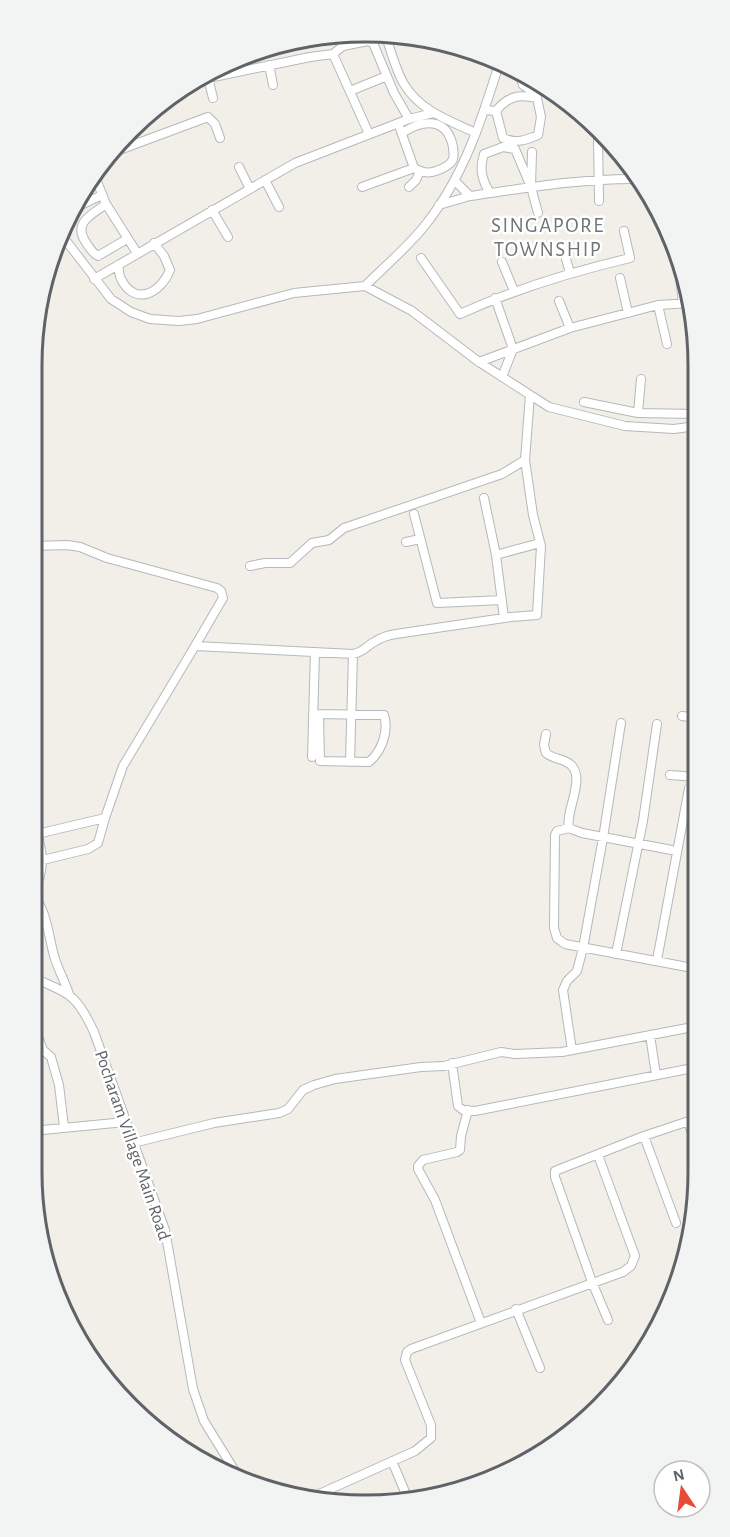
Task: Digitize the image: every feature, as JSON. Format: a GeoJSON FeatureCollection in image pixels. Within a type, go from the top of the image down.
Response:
{"type":"FeatureCollection","features":[{"type":"Feature","properties":{"kind":"street"},"geometry":{"type":"LineString","coordinates":[[372,42],[409,119]]}},
{"type":"Feature","properties":{"kind":"street"},"geometry":{"type":"LineString","coordinates":[[221,76],[333,54],[341,43]]}},
{"type":"Feature","properties":{"kind":"street"},"geometry":{"type":"LineString","coordinates":[[388,43],[403,83],[418,101],[433,113],[476,133]]}},
{"type":"Feature","properties":{"kind":"street"},"geometry":{"type":"LineString","coordinates":[[333,54],[369,134]]}},
{"type":"Feature","properties":{"kind":"street"},"geometry":{"type":"LineString","coordinates":[[269,65],[273,85]]}},
{"type":"Feature","properties":{"kind":"street"},"geometry":{"type":"LineString","coordinates":[[365,286],[426,225],[455,181],[485,110],[497,70]]}},
{"type":"Feature","properties":{"kind":"street"},"geometry":{"type":"LineString","coordinates":[[350,91],[387,76]]}},
{"type":"Feature","properties":{"kind":"street"},"geometry":{"type":"LineString","coordinates":[[522,82],[530,90],[534,90]]}},
{"type":"Feature","properties":{"kind":"street"},"geometry":{"type":"LineString","coordinates":[[207,83],[213,98]]}},
{"type":"Feature","properties":{"kind":"street"},"geometry":{"type":"LineString","coordinates":[[525,95],[537,98],[541,117],[538,135],[525,141],[510,142],[503,138],[496,111],[505,100],[514,97],[525,95]]}},
{"type":"Feature","properties":{"kind":"street"},"geometry":{"type":"LineString","coordinates":[[485,110],[496,111]]}},
{"type":"Feature","properties":{"kind":"street"},"geometry":{"type":"LineString","coordinates":[[94,279],[295,163],[409,119],[433,113]]}},
{"type":"Feature","properties":{"kind":"street"},"geometry":{"type":"LineString","coordinates":[[127,147],[208,117],[215,124],[220,138]]}},
{"type":"Feature","properties":{"kind":"street"},"geometry":{"type":"LineString","coordinates":[[398,123],[417,169],[416,180],[409,187]]}},
{"type":"Feature","properties":{"kind":"street"},"geometry":{"type":"LineString","coordinates":[[362,187],[417,169],[429,173],[444,168],[452,161],[454,154],[450,136],[445,128],[436,123],[426,124],[402,133]]}},
{"type":"Feature","properties":{"kind":"street"},"geometry":{"type":"LineString","coordinates":[[598,142],[599,201]]}},
{"type":"Feature","properties":{"kind":"street"},"geometry":{"type":"LineString","coordinates":[[490,193],[484,184],[480,165],[484,154],[503,147],[515,149],[531,187],[538,213]]}},
{"type":"Feature","properties":{"kind":"street"},"geometry":{"type":"LineString","coordinates":[[531,187],[532,152]]}},
{"type":"Feature","properties":{"kind":"street"},"geometry":{"type":"LineString","coordinates":[[238,167],[250,189]]}},
{"type":"Feature","properties":{"kind":"street"},"geometry":{"type":"LineString","coordinates":[[439,205],[470,196],[531,187],[629,179]]}},
{"type":"Feature","properties":{"kind":"street"},"geometry":{"type":"LineString","coordinates":[[265,180],[279,207]]}},
{"type":"Feature","properties":{"kind":"street"},"geometry":{"type":"LineString","coordinates":[[455,181],[470,196]]}},
{"type":"Feature","properties":{"kind":"street"},"geometry":{"type":"LineString","coordinates":[[98,184],[106,204],[137,253]]}},
{"type":"Feature","properties":{"kind":"street"},"geometry":{"type":"LineString","coordinates":[[85,203],[102,195]]}},
{"type":"Feature","properties":{"kind":"street"},"geometry":{"type":"LineString","coordinates":[[106,204],[82,222],[83,237],[94,255],[98,256],[127,239]]}},
{"type":"Feature","properties":{"kind":"street"},"geometry":{"type":"LineString","coordinates":[[212,210],[228,237]]}},
{"type":"Feature","properties":{"kind":"street"},"geometry":{"type":"LineString","coordinates":[[421,258],[460,314],[514,291],[570,273],[630,258],[624,231]]}},
{"type":"Feature","properties":{"kind":"street"},"geometry":{"type":"LineString","coordinates":[[66,242],[111,298],[131,312],[150,319],[168,321],[197,319],[294,293],[365,286],[412,311],[479,362],[549,407],[624,426],[674,429],[688,427]]}},
{"type":"Feature","properties":{"kind":"street"},"geometry":{"type":"LineString","coordinates":[[118,265],[121,279],[130,290],[140,296],[149,294],[161,285],[170,270],[164,256],[154,243]]}},
{"type":"Feature","properties":{"kind":"street"},"geometry":{"type":"LineString","coordinates":[[563,248],[570,273]]}},
{"type":"Feature","properties":{"kind":"street"},"geometry":{"type":"LineString","coordinates":[[502,262],[514,291]]}},
{"type":"Feature","properties":{"kind":"street"},"geometry":{"type":"LineString","coordinates":[[621,278],[628,313]]}},
{"type":"Feature","properties":{"kind":"street"},"geometry":{"type":"LineString","coordinates":[[495,298],[513,349],[502,377]]}},
{"type":"Feature","properties":{"kind":"street"},"geometry":{"type":"LineString","coordinates":[[559,301],[570,328]]}},
{"type":"Feature","properties":{"kind":"street"},"geometry":{"type":"LineString","coordinates":[[479,362],[570,328],[658,305],[682,303]]}},
{"type":"Feature","properties":{"kind":"street"},"geometry":{"type":"LineString","coordinates":[[658,305],[667,344]]}},
{"type":"Feature","properties":{"kind":"street"},"geometry":{"type":"LineString","coordinates":[[638,413],[641,379]]}},
{"type":"Feature","properties":{"kind":"street"},"geometry":{"type":"LineString","coordinates":[[195,646],[353,654],[365,650],[372,642],[396,633],[537,615],[540,543],[531,504],[525,460],[530,395]]}},
{"type":"Feature","properties":{"kind":"street"},"geometry":{"type":"LineString","coordinates":[[584,402],[638,413],[688,414]]}},
{"type":"Feature","properties":{"kind":"street"},"geometry":{"type":"LineString","coordinates":[[250,566],[265,563],[290,563],[312,543],[329,540],[344,528],[502,474],[525,460]]}},
{"type":"Feature","properties":{"kind":"street"},"geometry":{"type":"LineString","coordinates":[[484,498],[496,555],[504,618]]}},
{"type":"Feature","properties":{"kind":"street"},"geometry":{"type":"LineString","coordinates":[[414,514],[437,603],[502,600]]}},
{"type":"Feature","properties":{"kind":"street"},"geometry":{"type":"LineString","coordinates":[[406,542],[420,539]]}},
{"type":"Feature","properties":{"kind":"street"},"geometry":{"type":"LineString","coordinates":[[496,555],[540,543]]}},
{"type":"Feature","properties":{"kind":"street"},"geometry":{"type":"LineString","coordinates":[[42,545],[67,544],[80,547],[107,558],[218,588],[222,593],[221,604],[123,766],[101,836],[95,846],[43,860]]}},
{"type":"Feature","properties":{"kind":"street"},"geometry":{"type":"LineString","coordinates":[[315,652],[316,715],[319,760],[371,761],[383,744],[386,720],[384,715],[316,715]]}},
{"type":"Feature","properties":{"kind":"street"},"geometry":{"type":"LineString","coordinates":[[350,762],[353,654]]}},
{"type":"Feature","properties":{"kind":"street"},"geometry":{"type":"LineString","coordinates":[[312,757],[316,715]]}},
{"type":"Feature","properties":{"kind":"street"},"geometry":{"type":"LineString","coordinates":[[682,716],[688,717]]}},
{"type":"Feature","properties":{"kind":"street"},"geometry":{"type":"LineString","coordinates":[[572,1050],[563,990],[577,971],[583,948],[621,723]]}},
{"type":"Feature","properties":{"kind":"street"},"geometry":{"type":"LineString","coordinates":[[616,954],[639,843],[657,724]]}},
{"type":"Feature","properties":{"kind":"street"},"geometry":{"type":"LineString","coordinates":[[546,734],[544,744],[546,753],[570,764],[576,774],[568,828]]}},
{"type":"Feature","properties":{"kind":"street"},"geometry":{"type":"LineString","coordinates":[[670,775],[688,776]]}},
{"type":"Feature","properties":{"kind":"street"},"geometry":{"type":"LineString","coordinates":[[657,960],[688,793]]}},
{"type":"Feature","properties":{"kind":"street"},"geometry":{"type":"LineString","coordinates":[[684,814],[688,815]]}},
{"type":"Feature","properties":{"kind":"street"},"geometry":{"type":"LineString","coordinates":[[42,833],[105,818]]}},
{"type":"Feature","properties":{"kind":"street"},"geometry":{"type":"LineString","coordinates":[[677,851],[603,838],[568,828],[557,831],[555,835],[554,928],[560,941],[565,944],[688,967]]}},
{"type":"Feature","properties":{"kind":"street"},"geometry":{"type":"LineString","coordinates":[[42,856],[42,866]]}},
{"type":"Feature","properties":{"kind":"street"},"geometry":{"type":"LineString","coordinates":[[42,910],[56,963],[69,994]]}},
{"type":"Feature","properties":{"kind":"street","name":"Pocharam Village Main Road"},"geometry":{"type":"LineString","coordinates":[[42,982],[69,994],[83,1008],[94,1032],[165,1230],[193,1389],[199,1410],[212,1436],[232,1466]]}},
{"type":"Feature","properties":{"kind":"street"},"geometry":{"type":"LineString","coordinates":[[133,1143],[214,1123],[279,1113],[288,1109],[303,1090],[324,1082],[452,1063],[501,1052],[515,1054],[572,1050],[688,1028]]}},
{"type":"Feature","properties":{"kind":"street"},"geometry":{"type":"LineString","coordinates":[[650,1035],[656,1075]]}},
{"type":"Feature","properties":{"kind":"street"},"geometry":{"type":"LineString","coordinates":[[42,1047],[51,1056],[61,1091],[64,1127]]}},
{"type":"Feature","properties":{"kind":"street"},"geometry":{"type":"LineString","coordinates":[[452,1063],[458,1106],[463,1110],[502,1106],[688,1069]]}},
{"type":"Feature","properties":{"kind":"street"},"geometry":{"type":"LineString","coordinates":[[468,1110],[460,1150],[423,1160],[418,1169],[435,1200],[481,1323]]}},
{"type":"Feature","properties":{"kind":"street"},"geometry":{"type":"LineString","coordinates":[[42,1130],[125,1122]]}},
{"type":"Feature","properties":{"kind":"street"},"geometry":{"type":"LineString","coordinates":[[609,1320],[592,1282],[554,1173],[556,1169],[688,1122]]}},
{"type":"Feature","properties":{"kind":"street"},"geometry":{"type":"LineString","coordinates":[[644,1136],[676,1223]]}},
{"type":"Feature","properties":{"kind":"street"},"geometry":{"type":"LineString","coordinates":[[323,1492],[392,1461],[425,1444],[430,1438],[432,1431],[405,1360],[407,1352],[516,1309],[623,1272],[631,1266],[635,1256],[598,1155]]}},
{"type":"Feature","properties":{"kind":"street"},"geometry":{"type":"LineString","coordinates":[[516,1309],[540,1368]]}},
{"type":"Feature","properties":{"kind":"street"},"geometry":{"type":"LineString","coordinates":[[392,1461],[405,1492]]}},
{"type":"Feature","properties":{"kind":"district","name":"SINGAPORE TOWNSHIP"},"geometry":{"type":"Point","coordinates":[548,237]}}]}
